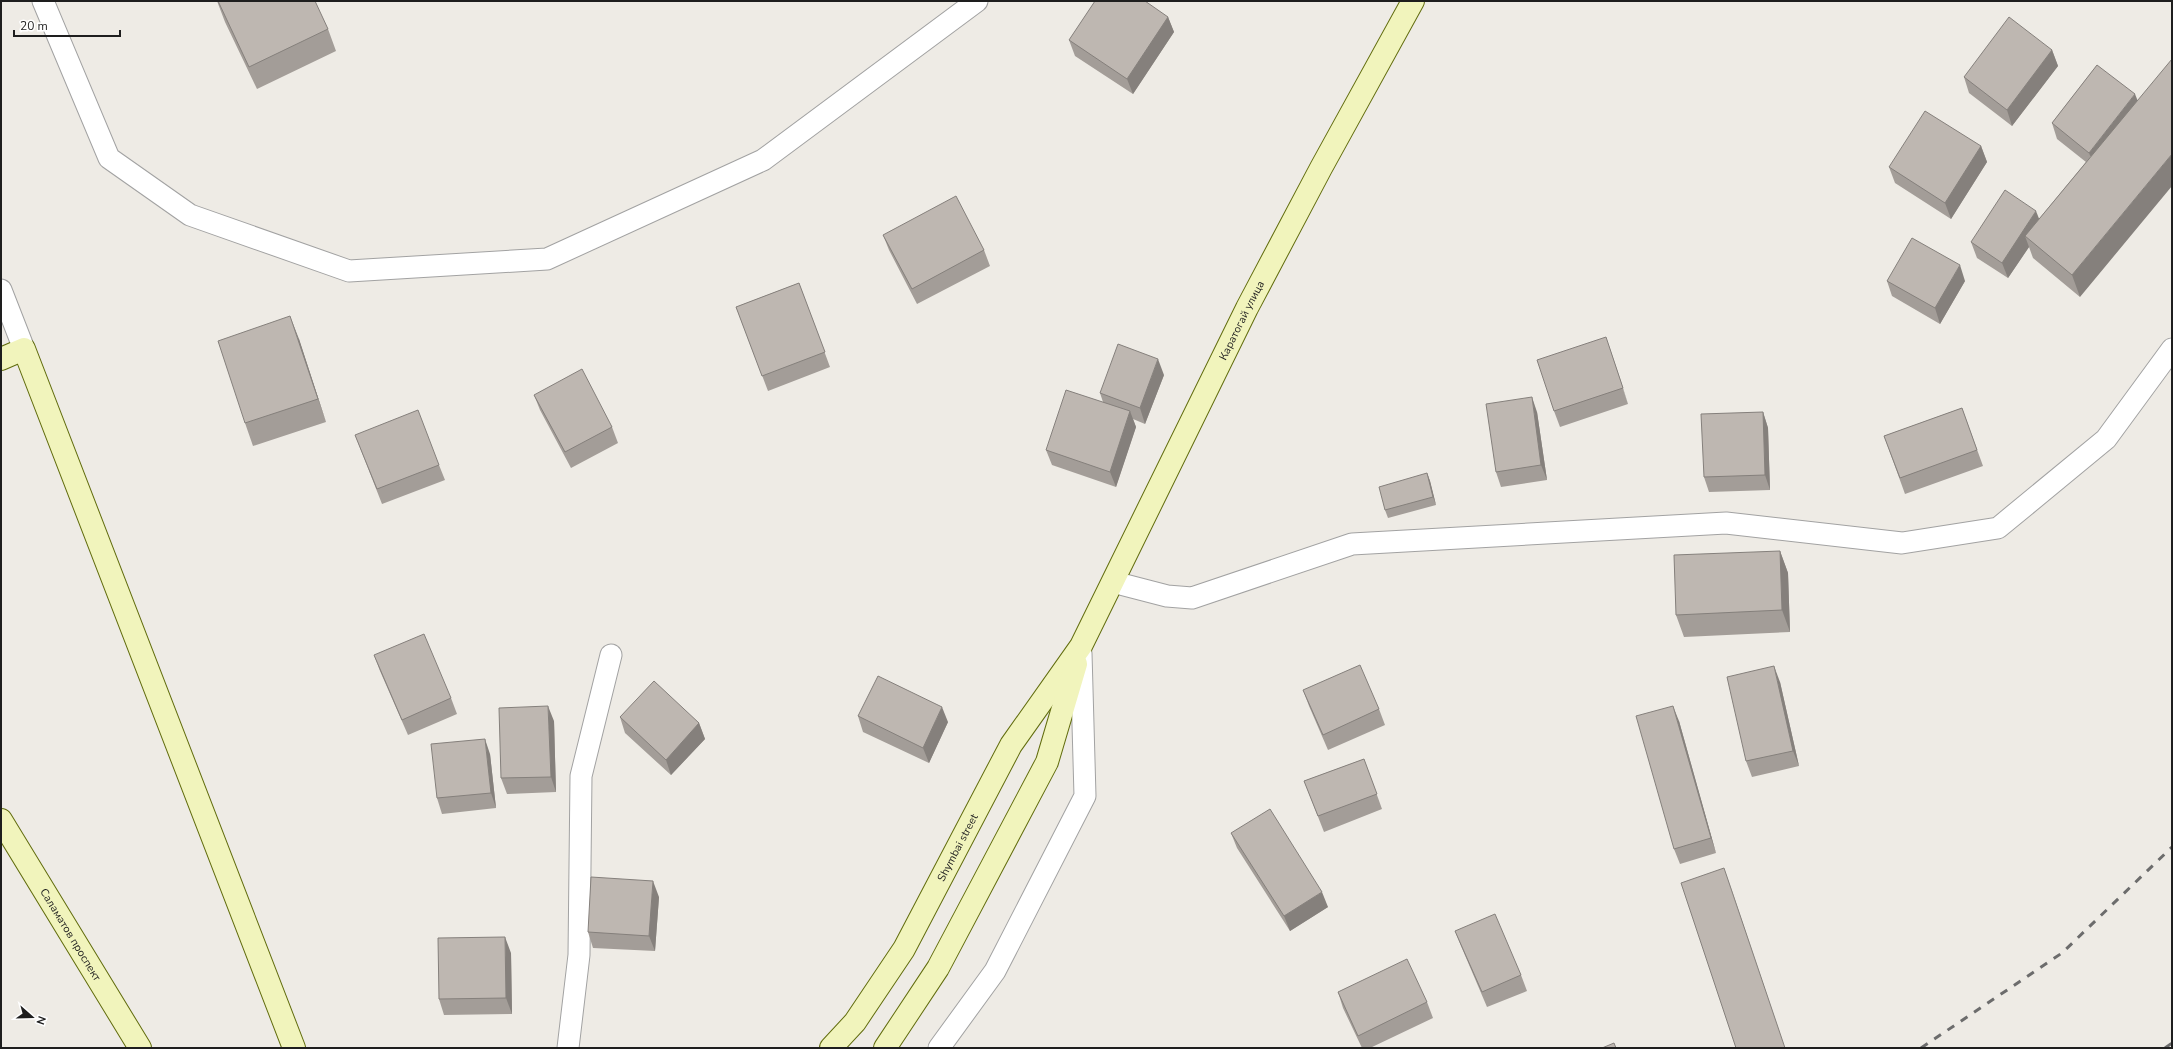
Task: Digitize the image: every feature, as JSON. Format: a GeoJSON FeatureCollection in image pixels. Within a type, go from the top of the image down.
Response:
{"type":"FeatureCollection","features":[{"type":"Feature","properties":{"kind":"main road","name":"Каратогай улица"},"geometry":{"type":"LineString","coordinates":[[1081,646],[1247,308],[1321,168],[1413,1]]}},
{"type":"Feature","properties":{"kind":"main road"},"geometry":{"type":"LineString","coordinates":[[1,359],[24,349],[294,1048]]}},
{"type":"Feature","properties":{"kind":"main road"},"geometry":{"type":"LineString","coordinates":[[885,1048],[938,968],[1047,762],[1081,646]]}},
{"type":"Feature","properties":{"kind":"main road","name":"Shymbai street"},"geometry":{"type":"LineString","coordinates":[[831,1048],[855,1022],[904,948],[1011,745],[1081,646]]}},
{"type":"Feature","properties":{"kind":"main road","name":"Саламатов проспект"},"geometry":{"type":"LineString","coordinates":[[1,820],[140,1048]]}},
{"type":"Feature","properties":{"kind":"lane"},"geometry":{"type":"LineString","coordinates":[[43,1],[109,158],[190,214],[350,271],[547,259],[763,160],[977,1]]}},
{"type":"Feature","properties":{"kind":"lane"},"geometry":{"type":"LineString","coordinates":[[1,290],[24,349]]}},
{"type":"Feature","properties":{"kind":"lane"},"geometry":{"type":"LineString","coordinates":[[1113,582],[1167,596],[1192,598],[1352,544],[1726,523],[1902,543],[1998,528],[2106,440],[2172,349]]}},
{"type":"Feature","properties":{"kind":"lane"},"geometry":{"type":"LineString","coordinates":[[939,1048],[995,971],[1085,796],[1081,646]]}},
{"type":"Feature","properties":{"kind":"lane"},"geometry":{"type":"LineString","coordinates":[[568,1048],[579,955],[581,776],[611,655]]}},
{"type":"Feature","properties":{"kind":"building"},"geometry":{"type":"Polygon","coordinates":[[[218,1],[315,1],[328,29],[249,67],[218,1]]]}},
{"type":"Feature","properties":{"kind":"building"},"geometry":{"type":"Polygon","coordinates":[[[1095,1],[1145,1],[1168,17],[1127,79],[1069,40],[1095,1]]]}},
{"type":"Feature","properties":{"kind":"building"},"geometry":{"type":"Polygon","coordinates":[[[2009,17],[2052,50],[2007,110],[1964,77],[2009,17]]]}},
{"type":"Feature","properties":{"kind":"building"},"geometry":{"type":"Polygon","coordinates":[[[2172,59],[2172,154],[2072,275],[2025,236],[2172,59]]]}},
{"type":"Feature","properties":{"kind":"building"},"geometry":{"type":"Polygon","coordinates":[[[2097,65],[2135,94],[2089,153],[2052,123],[2097,65]]]}},
{"type":"Feature","properties":{"kind":"building"},"geometry":{"type":"Polygon","coordinates":[[[1925,111],[1981,146],[1945,203],[1889,167],[1925,111]]]}},
{"type":"Feature","properties":{"kind":"building"},"geometry":{"type":"Polygon","coordinates":[[[2005,190],[2036,211],[2002,263],[1971,242],[2005,190]]]}},
{"type":"Feature","properties":{"kind":"building"},"geometry":{"type":"Polygon","coordinates":[[[956,196],[984,250],[912,289],[883,235],[956,196]]]}},
{"type":"Feature","properties":{"kind":"building"},"geometry":{"type":"Polygon","coordinates":[[[1912,238],[1960,265],[1935,308],[1887,281],[1912,238]]]}},
{"type":"Feature","properties":{"kind":"building"},"geometry":{"type":"Polygon","coordinates":[[[799,283],[825,352],[762,376],[736,307],[799,283]]]}},
{"type":"Feature","properties":{"kind":"building"},"geometry":{"type":"Polygon","coordinates":[[[290,316],[318,399],[245,423],[218,341],[290,316]]]}},
{"type":"Feature","properties":{"kind":"building"},"geometry":{"type":"Polygon","coordinates":[[[1606,337],[1623,388],[1554,411],[1537,360],[1606,337]]]}},
{"type":"Feature","properties":{"kind":"building"},"geometry":{"type":"Polygon","coordinates":[[[1118,344],[1158,359],[1140,408],[1100,393],[1118,344]]]}},
{"type":"Feature","properties":{"kind":"building"},"geometry":{"type":"Polygon","coordinates":[[[582,369],[612,427],[565,452],[534,395],[582,369]]]}},
{"type":"Feature","properties":{"kind":"building"},"geometry":{"type":"Polygon","coordinates":[[[1066,390],[1130,411],[1110,472],[1046,450],[1066,390]]]}},
{"type":"Feature","properties":{"kind":"building"},"geometry":{"type":"Polygon","coordinates":[[[1532,397],[1541,465],[1496,472],[1486,404],[1532,397]]]}},
{"type":"Feature","properties":{"kind":"building"},"geometry":{"type":"Polygon","coordinates":[[[1962,408],[1977,450],[1900,478],[1884,436],[1962,408]]]}},
{"type":"Feature","properties":{"kind":"building"},"geometry":{"type":"Polygon","coordinates":[[[418,410],[439,465],[377,489],[355,435],[418,410]]]}},
{"type":"Feature","properties":{"kind":"building"},"geometry":{"type":"Polygon","coordinates":[[[1763,412],[1765,475],[1704,477],[1701,414],[1763,412]]]}},
{"type":"Feature","properties":{"kind":"building"},"geometry":{"type":"Polygon","coordinates":[[[1427,473],[1433,497],[1385,510],[1379,487],[1427,473]]]}},
{"type":"Feature","properties":{"kind":"building"},"geometry":{"type":"Polygon","coordinates":[[[1780,551],[1782,610],[1676,615],[1674,555],[1780,551]]]}},
{"type":"Feature","properties":{"kind":"building"},"geometry":{"type":"Polygon","coordinates":[[[424,634],[451,698],[402,720],[374,655],[424,634]]]}},
{"type":"Feature","properties":{"kind":"building"},"geometry":{"type":"Polygon","coordinates":[[[1360,665],[1379,709],[1323,735],[1303,690],[1360,665]]]}},
{"type":"Feature","properties":{"kind":"building"},"geometry":{"type":"Polygon","coordinates":[[[1774,666],[1793,751],[1746,761],[1727,677],[1774,666]]]}},
{"type":"Feature","properties":{"kind":"building"},"geometry":{"type":"Polygon","coordinates":[[[878,676],[942,707],[923,748],[858,716],[878,676]]]}},
{"type":"Feature","properties":{"kind":"building"},"geometry":{"type":"Polygon","coordinates":[[[654,681],[699,723],[666,760],[620,717],[654,681]]]}},
{"type":"Feature","properties":{"kind":"building"},"geometry":{"type":"Polygon","coordinates":[[[548,706],[551,777],[501,778],[499,708],[548,706]]]}},
{"type":"Feature","properties":{"kind":"building"},"geometry":{"type":"Polygon","coordinates":[[[1673,706],[1711,838],[1674,849],[1636,716],[1673,706]]]}},
{"type":"Feature","properties":{"kind":"building"},"geometry":{"type":"Polygon","coordinates":[[[485,739],[491,793],[437,798],[431,744],[485,739]]]}},
{"type":"Feature","properties":{"kind":"building"},"geometry":{"type":"Polygon","coordinates":[[[1364,759],[1377,794],[1318,816],[1304,781],[1364,759]]]}},
{"type":"Feature","properties":{"kind":"building"},"geometry":{"type":"Polygon","coordinates":[[[1270,809],[1322,892],[1284,916],[1231,833],[1270,809]]]}},
{"type":"Feature","properties":{"kind":"building"},"geometry":{"type":"Polygon","coordinates":[[[1724,868],[1785,1048],[1736,1048],[1681,883],[1724,868]]]}},
{"type":"Feature","properties":{"kind":"building"},"geometry":{"type":"Polygon","coordinates":[[[591,877],[653,881],[649,936],[588,932],[591,877]]]}},
{"type":"Feature","properties":{"kind":"building"},"geometry":{"type":"Polygon","coordinates":[[[1495,914],[1521,975],[1482,992],[1455,931],[1495,914]]]}},
{"type":"Feature","properties":{"kind":"building"},"geometry":{"type":"Polygon","coordinates":[[[505,937],[506,998],[439,999],[438,938],[505,937]]]}},
{"type":"Feature","properties":{"kind":"building"},"geometry":{"type":"Polygon","coordinates":[[[1407,959],[1427,1002],[1358,1036],[1338,992],[1407,959]]]}},
{"type":"Feature","properties":{"kind":"building"},"geometry":{"type":"Polygon","coordinates":[[[1614,1043],[1616,1048],[1602,1048],[1614,1043]]]}},
{"type":"Feature","properties":{"kind":"railway"},"geometry":{"type":"LineString","coordinates":[[1921,1048],[2062,953],[2172,847]]}},
{"type":"Feature","properties":{"kind":"railway"},"geometry":{"type":"LineString","coordinates":[[2165,1048],[2172,1043]]}}]}
